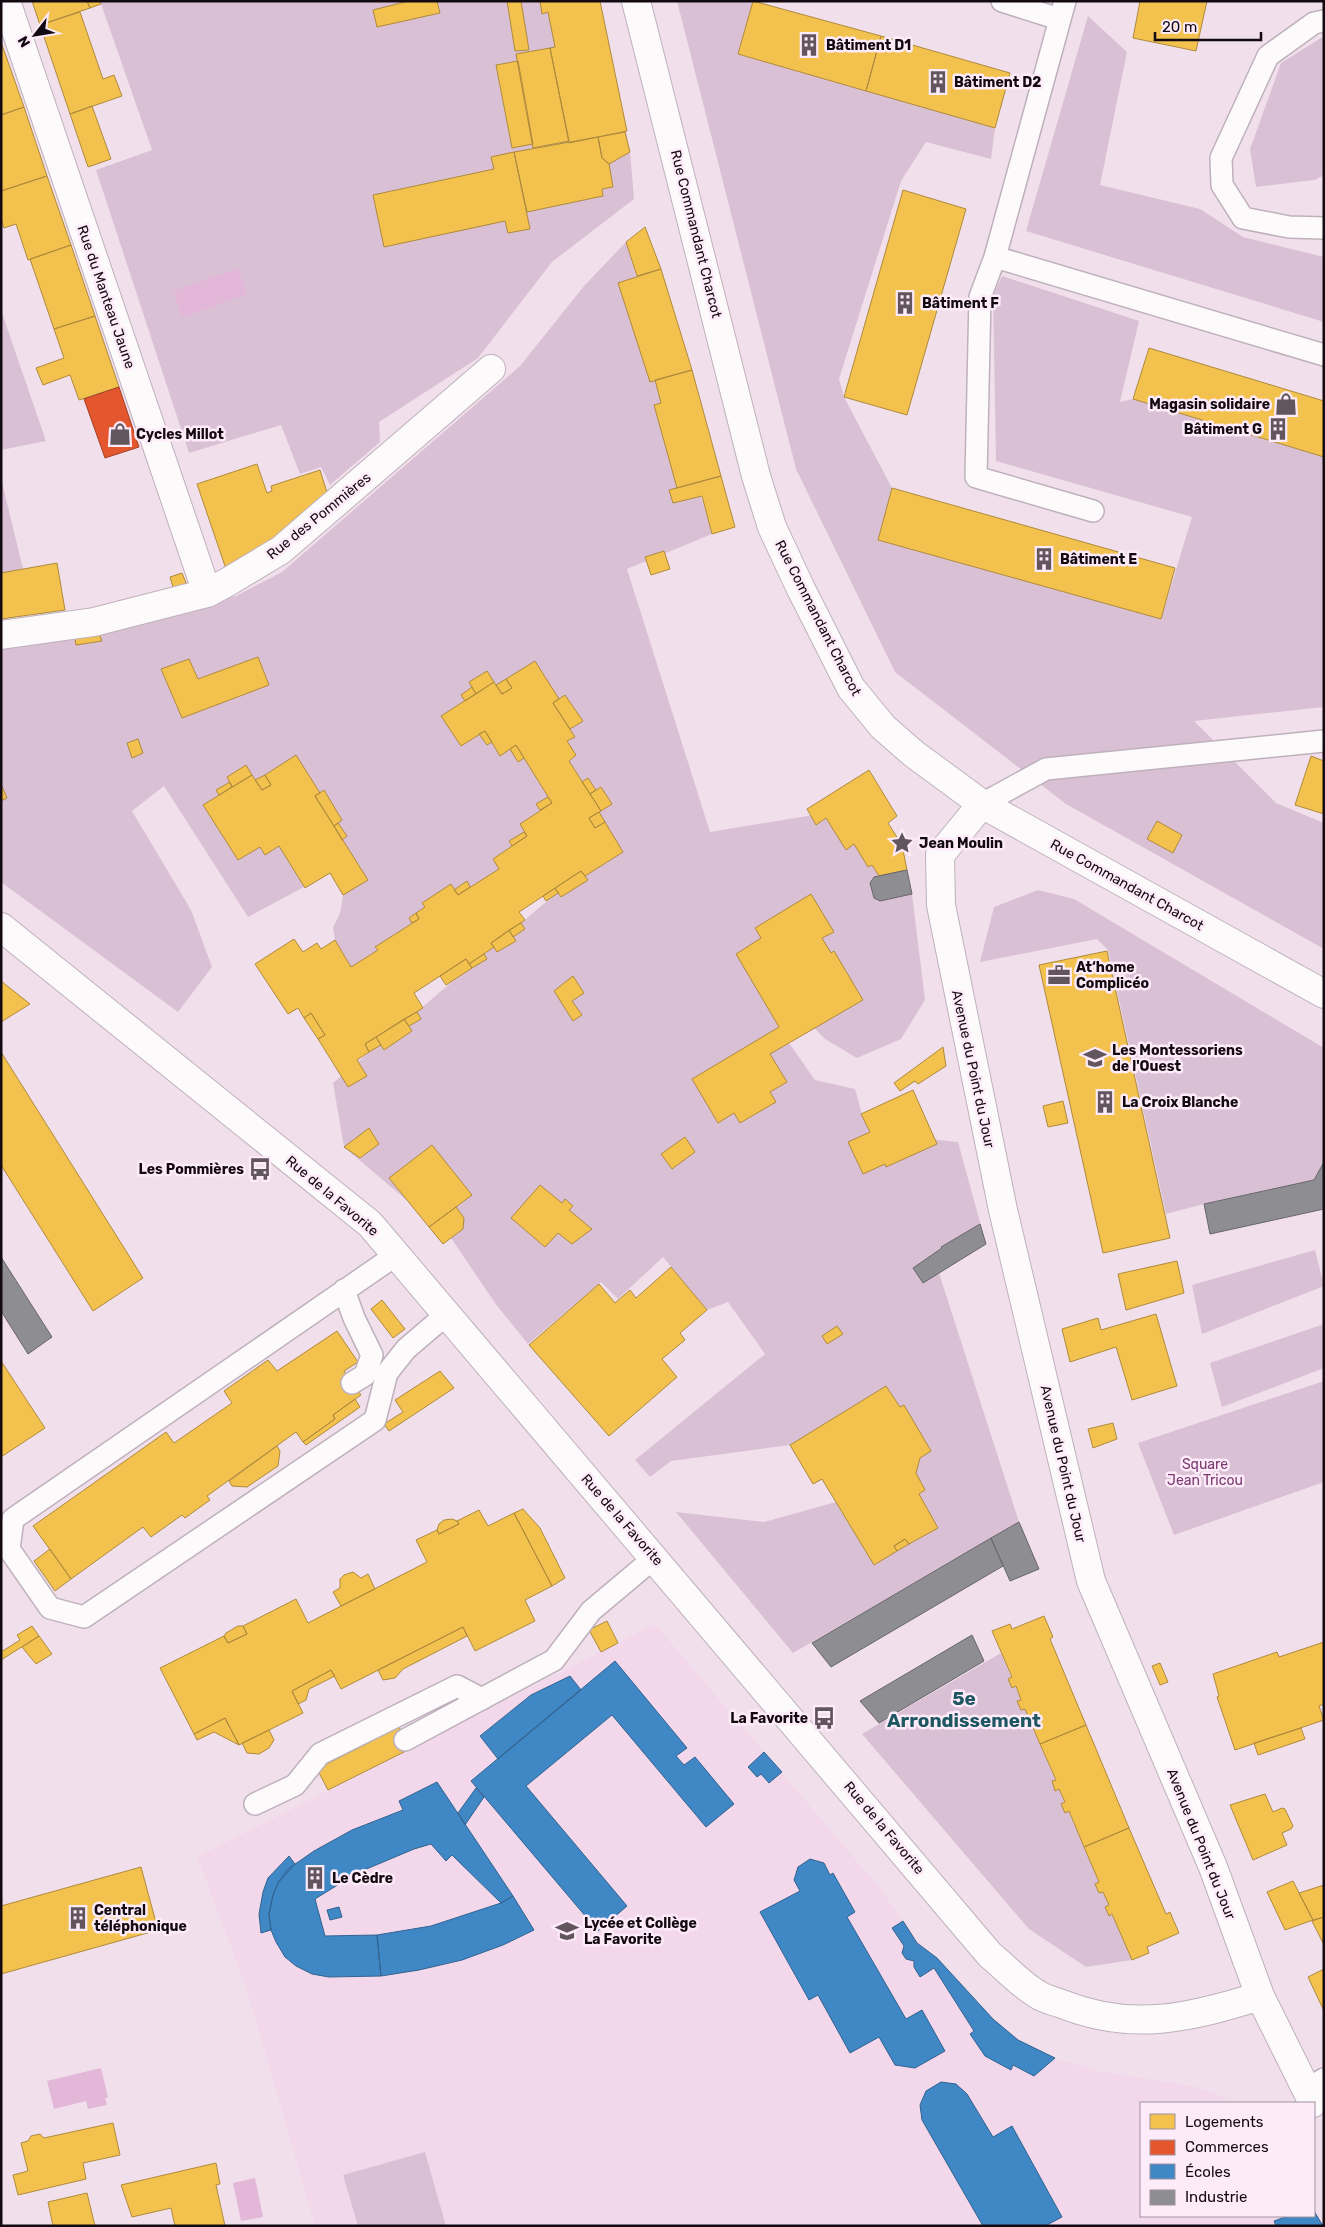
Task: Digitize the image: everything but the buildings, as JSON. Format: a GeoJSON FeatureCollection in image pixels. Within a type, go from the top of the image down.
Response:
{"type":"FeatureCollection","features":[{"type":"Feature","properties":{"kind":"street","name":"Rue du Manteau Jaune"},"geometry":{"type":"LineString","coordinates":[[6,1],[207,593]]}},
{"type":"Feature","properties":{"kind":"street","name":"Rue Commandant Charcot"},"geometry":{"type":"LineString","coordinates":[[636,1],[756,476],[772,527],[800,587],[857,698],[883,727],[914,754],[982,804],[1324,994]]}},
{"type":"Feature","properties":{"kind":"street","name":"Rue des Pommières"},"geometry":{"type":"LineString","coordinates":[[1,635],[94,622],[207,593],[281,550],[491,369]]}},
{"type":"Feature","properties":{"kind":"street","name":"Avenue du Point du Jour"},"geometry":{"type":"LineString","coordinates":[[982,804],[940,855],[941,905],[1003,1210],[1091,1581],[1213,1867],[1260,1996],[1314,2094],[1324,2122]]}},
{"type":"Feature","properties":{"kind":"street","name":"Rue de la Favorite"},"geometry":{"type":"LineString","coordinates":[[1,927],[370,1224],[990,1955],[1037,1994],[1088,2015],[1130,2020],[1208,2012],[1260,1996]]}},
{"type":"Feature","properties":{"kind":"lane"},"geometry":{"type":"LineString","coordinates":[[1002,1],[1062,10],[995,257],[980,297],[976,477],[1093,512]]}},
{"type":"Feature","properties":{"kind":"lane"},"geometry":{"type":"LineString","coordinates":[[1324,21],[1314,23],[1268,56],[1222,158],[1222,185],[1243,218],[1289,227],[1324,228]]}},
{"type":"Feature","properties":{"kind":"lane"},"geometry":{"type":"LineString","coordinates":[[995,257],[1324,355]]}},
{"type":"Feature","properties":{"kind":"lane"},"geometry":{"type":"LineString","coordinates":[[982,804],[1046,769],[1324,741]]}},
{"type":"Feature","properties":{"kind":"lane"},"geometry":{"type":"LineString","coordinates":[[396,1255],[12,1519],[9,1549],[50,1608],[84,1617],[375,1420],[387,1373],[406,1349],[447,1314]]}},
{"type":"Feature","properties":{"kind":"lane"},"geometry":{"type":"LineString","coordinates":[[344,1290],[354,1318],[372,1355],[365,1375],[352,1383]]}},
{"type":"Feature","properties":{"kind":"lane"},"geometry":{"type":"LineString","coordinates":[[405,1740],[554,1660],[591,1611],[654,1558]]}},
{"type":"Feature","properties":{"kind":"lane"},"geometry":{"type":"LineString","coordinates":[[255,1804],[295,1785],[320,1754],[457,1686],[482,1700]]}},
{"type":"Feature","properties":{"kind":"shaded area"},"geometry":{"type":"Polygon","coordinates":[[[238,268],[247,294],[182,318],[173,291],[238,268]]]}},
{"type":"Feature","properties":{"kind":"shaded area","name":"Lycée et Collège La Favorite"},"geometry":{"type":"Polygon","coordinates":[[[655,1624],[879,1887],[918,1941],[937,1958],[970,1996],[1000,2025],[1030,2047],[1060,2060],[1099,2071],[1193,2086],[1213,2092],[1233,2102],[1140,2102],[1140,2217],[1315,2217],[1315,2208],[1324,2226],[315,2226],[247,1990],[197,1857],[655,1624]]]}},
{"type":"Feature","properties":{"kind":"shaded area"},"geometry":{"type":"Polygon","coordinates":[[[101,2068],[108,2097],[105,2098],[107,2105],[88,2109],[86,2101],[54,2109],[47,2081],[101,2068]]]}},
{"type":"Feature","properties":{"kind":"shaded area"},"geometry":{"type":"Polygon","coordinates":[[[255,2178],[263,2217],[241,2221],[233,2183],[255,2178]]]}},
{"type":"Feature","properties":{"kind":"green space"},"geometry":{"type":"Polygon","coordinates":[[[100,1],[600,1],[630,152],[634,199],[552,262],[478,358],[379,422],[380,442],[330,485],[321,467],[300,474],[281,425],[189,453],[96,170],[152,150],[100,1]]]}},
{"type":"Feature","properties":{"kind":"green space"},"geometry":{"type":"Polygon","coordinates":[[[677,1],[753,1],[738,54],[995,128],[991,159],[926,142],[901,181],[839,379],[844,397],[892,488],[878,540],[1161,619],[1192,517],[996,461],[993,296],[1002,276],[1139,321],[1120,402],[1133,399],[1324,457],[1324,707],[1194,721],[1276,803],[1324,823],[1324,949],[1066,804],[895,672],[796,469],[677,1]]]}},
{"type":"Feature","properties":{"kind":"green space"},"geometry":{"type":"Polygon","coordinates":[[[1088,16],[1127,52],[1100,185],[1200,209],[1243,237],[1324,257],[1324,322],[1026,231],[1088,16]]]}},
{"type":"Feature","properties":{"kind":"green space"},"geometry":{"type":"Polygon","coordinates":[[[1324,36],[1324,175],[1315,180],[1256,187],[1250,149],[1281,63],[1324,36]]]}},
{"type":"Feature","properties":{"kind":"green space"},"geometry":{"type":"Polygon","coordinates":[[[626,242],[712,534],[627,569],[710,832],[837,811],[891,854],[912,894],[925,1000],[901,1039],[857,1058],[825,1039],[798,1011],[789,1043],[815,1080],[855,1089],[862,1114],[910,1137],[958,1142],[986,1244],[939,1273],[1019,1522],[793,1653],[676,1512],[764,1522],[836,1502],[822,1479],[813,1484],[790,1445],[671,1461],[650,1477],[635,1460],[765,1354],[728,1302],[707,1310],[663,1257],[618,1299],[601,1282],[528,1344],[495,1303],[451,1238],[344,1147],[333,1083],[606,851],[578,850],[351,967],[335,940],[333,928],[340,913],[343,895],[330,873],[248,917],[164,786],[132,811],[191,910],[212,967],[178,1012],[1,882],[1,635],[226,583],[234,597],[282,572],[520,366],[584,286],[626,242]]]}},
{"type":"Feature","properties":{"kind":"green space"},"geometry":{"type":"Polygon","coordinates":[[[1,310],[46,441],[1,450],[1,310]]]}},
{"type":"Feature","properties":{"kind":"green space"},"geometry":{"type":"Polygon","coordinates":[[[1,478],[23,569],[1,575],[1,478]]]}},
{"type":"Feature","properties":{"kind":"green space"},"geometry":{"type":"Polygon","coordinates":[[[1038,890],[1074,899],[1324,1048],[1324,1162],[1314,1180],[1166,1214],[1108,950],[1097,939],[980,962],[994,907],[1038,890]]]}},
{"type":"Feature","properties":{"kind":"green space"},"geometry":{"type":"Polygon","coordinates":[[[1315,1250],[1324,1286],[1202,1334],[1192,1285],[1315,1250]]]}},
{"type":"Feature","properties":{"kind":"green space"},"geometry":{"type":"Polygon","coordinates":[[[1324,1324],[1324,1368],[1222,1407],[1210,1363],[1324,1324]]]}},
{"type":"Feature","properties":{"kind":"green space","name":"Square Jean Tricou"},"geometry":{"type":"Polygon","coordinates":[[[1324,1381],[1324,1482],[1174,1535],[1138,1443],[1324,1381]]]}},
{"type":"Feature","properties":{"kind":"green space"},"geometry":{"type":"Polygon","coordinates":[[[1001,1653],[1132,1960],[1086,1967],[1029,1929],[862,1734],[1001,1653]]]}},
{"type":"Feature","properties":{"kind":"green space"},"geometry":{"type":"Polygon","coordinates":[[[425,2152],[446,2226],[358,2226],[343,2175],[425,2152]]]}},
{"type":"Feature","properties":{"kind":"place","name":"Bâtiment D1"},"geometry":{"type":"Point","coordinates":[809,45]}},
{"type":"Feature","properties":{"kind":"place","name":"Bâtiment D2"},"geometry":{"type":"Point","coordinates":[938,82]}},
{"type":"Feature","properties":{"kind":"place","name":"Bâtiment F"},"geometry":{"type":"Point","coordinates":[905,303]}},
{"type":"Feature","properties":{"kind":"place","name":"Magasin solidaire"},"geometry":{"type":"Point","coordinates":[1286,404]}},
{"type":"Feature","properties":{"kind":"place","name":"Bâtiment G"},"geometry":{"type":"Point","coordinates":[1278,429]}},
{"type":"Feature","properties":{"kind":"place","name":"Cycles Millot"},"geometry":{"type":"Point","coordinates":[120,434]}},
{"type":"Feature","properties":{"kind":"place","name":"Bâtiment E"},"geometry":{"type":"Point","coordinates":[1044,559]}},
{"type":"Feature","properties":{"kind":"place","name":"Jean Moulin"},"geometry":{"type":"Point","coordinates":[902,843]}},
{"type":"Feature","properties":{"kind":"place","name":"At‘home Complicéo"},"geometry":{"type":"Point","coordinates":[1059,975]}},
{"type":"Feature","properties":{"kind":"place","name":"Les Montessoriens de l'Ouest"},"geometry":{"type":"Point","coordinates":[1095,1058]}},
{"type":"Feature","properties":{"kind":"place","name":"La Croix Blanche"},"geometry":{"type":"Point","coordinates":[1105,1102]}},
{"type":"Feature","properties":{"kind":"place","name":"Les Pommières"},"geometry":{"type":"Point","coordinates":[260,1169]}},
{"type":"Feature","properties":{"kind":"place","name":"La Favorite"},"geometry":{"type":"Point","coordinates":[824,1718]}},
{"type":"Feature","properties":{"kind":"place","name":"Le Cèdre"},"geometry":{"type":"Point","coordinates":[315,1878]}},
{"type":"Feature","properties":{"kind":"place","name":"Central téléphonique"},"geometry":{"type":"Point","coordinates":[78,1918]}},
{"type":"Feature","properties":{"kind":"place","name":"Lycée et Collège La Favorite"},"geometry":{"type":"Point","coordinates":[567,1931]}},
{"type":"Feature","properties":{"kind":"district","name":"5e Arrondissement"},"geometry":{"type":"Point","coordinates":[964,1709]}}]}
